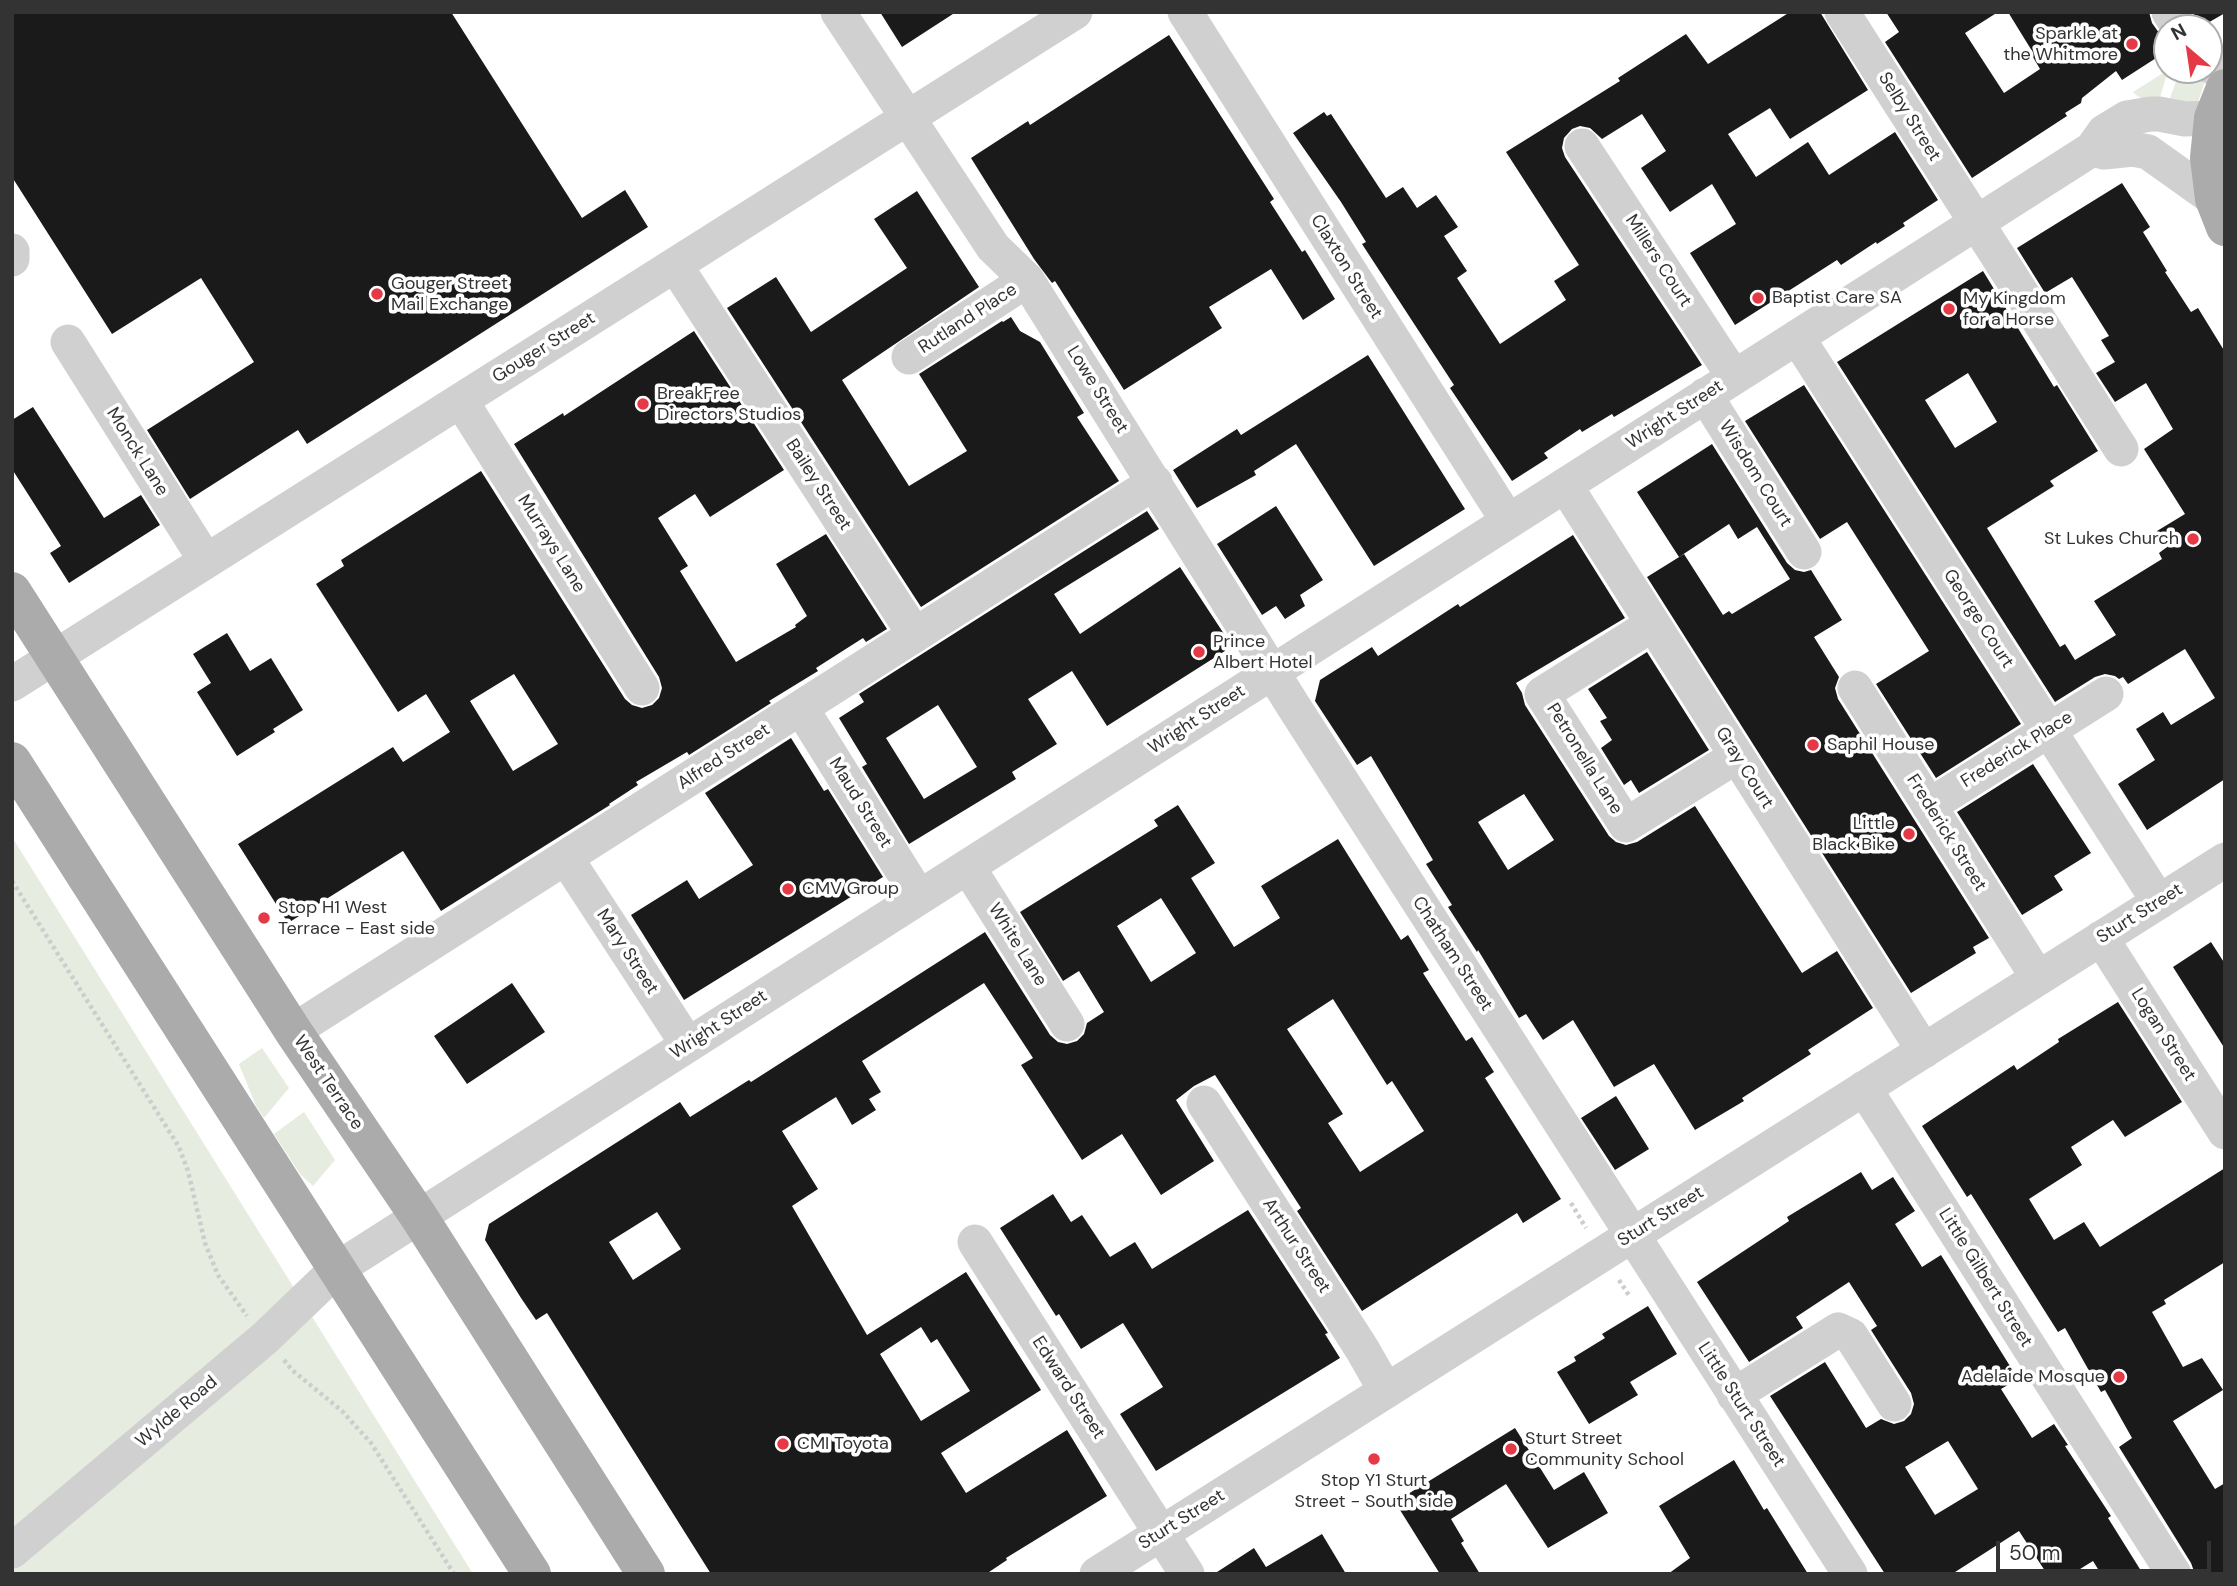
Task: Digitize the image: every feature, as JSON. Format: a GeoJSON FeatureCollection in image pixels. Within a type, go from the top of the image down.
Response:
{"type":"FeatureCollection","features":[{"type":"Feature","properties":{"kind":"main road"},"geometry":{"type":"LineString","coordinates":[[2219,103],[2209,159],[2219,213]]}},
{"type":"Feature","properties":{"kind":"main road","name":"West Terrace"},"geometry":{"type":"LineString","coordinates":[[12,591],[293,1031],[419,1217],[646,1574]]}},
{"type":"Feature","properties":{"kind":"main road"},"geometry":{"type":"LineString","coordinates":[[12,761],[532,1574]]}},
{"type":"Feature","properties":{"kind":"street","name":"Lowe Street"},"geometry":{"type":"LineString","coordinates":[[838,12],[993,247],[1027,281],[1156,482],[1272,672]]}},
{"type":"Feature","properties":{"kind":"street","name":"Gouger Street"},"geometry":{"type":"LineString","coordinates":[[12,684],[1075,12]]}},
{"type":"Feature","properties":{"kind":"street","name":"Claxton Street"},"geometry":{"type":"LineString","coordinates":[[1185,12],[1508,521]]}},
{"type":"Feature","properties":{"kind":"street","name":"Selby Street"},"geometry":{"type":"LineString","coordinates":[[1842,12],[2121,449]]}},
{"type":"Feature","properties":{"kind":"street","name":"Wright Street"},"geometry":{"type":"LineString","coordinates":[[337,1269],[2092,149],[2104,132],[2127,118],[2155,114],[2185,119],[2219,103]]}},
{"type":"Feature","properties":{"kind":"street","name":"Millers Court"},"geometry":{"type":"LineString","coordinates":[[1583,146],[1734,377]]}},
{"type":"Feature","properties":{"kind":"street"},"geometry":{"type":"LineString","coordinates":[[2092,149],[2104,152],[2133,149],[2148,152],[2219,213]]}},
{"type":"Feature","properties":{"kind":"street"},"geometry":{"type":"LineString","coordinates":[[12,251],[12,260]]}},
{"type":"Feature","properties":{"kind":"street","name":"Bailey Street"},"geometry":{"type":"LineString","coordinates":[[675,265],[915,635]]}},
{"type":"Feature","properties":{"kind":"street","name":"Rutland Place"},"geometry":{"type":"LineString","coordinates":[[909,357],[1027,281]]}},
{"type":"Feature","properties":{"kind":"street","name":"George Court"},"geometry":{"type":"LineString","coordinates":[[1797,337],[2159,902]]}},
{"type":"Feature","properties":{"kind":"street","name":"Monck Lane"},"geometry":{"type":"LineString","coordinates":[[68,342],[206,561]]}},
{"type":"Feature","properties":{"kind":"street","name":"Wisdom Court"},"geometry":{"type":"LineString","coordinates":[[1705,395],[1804,552]]}},
{"type":"Feature","properties":{"kind":"street","name":"Murrays Lane"},"geometry":{"type":"LineString","coordinates":[[461,401],[642,688]]}},
{"type":"Feature","properties":{"kind":"street","name":"Alfred Street"},"geometry":{"type":"LineString","coordinates":[[293,1031],[1156,482]]}},
{"type":"Feature","properties":{"kind":"street","name":"Gray Court"},"geometry":{"type":"LineString","coordinates":[[1565,485],[1924,1051]]}},
{"type":"Feature","properties":{"kind":"street","name":"Petronella Lane"},"geometry":{"type":"LineString","coordinates":[[1653,624],[1542,694],[1626,825],[1737,756]]}},
{"type":"Feature","properties":{"kind":"street","name":"Chatham Street"},"geometry":{"type":"LineString","coordinates":[[1272,672],[1631,1236]]}},
{"type":"Feature","properties":{"kind":"street","name":"Frederick Street"},"geometry":{"type":"LineString","coordinates":[[1855,688],[2038,978]]}},
{"type":"Feature","properties":{"kind":"street","name":"Frederick Place"},"geometry":{"type":"LineString","coordinates":[[1929,807],[2106,694]]}},
{"type":"Feature","properties":{"kind":"street","name":"Maud Street"},"geometry":{"type":"LineString","coordinates":[[801,708],[919,897]]}},
{"type":"Feature","properties":{"kind":"street","name":"Mary Street"},"geometry":{"type":"LineString","coordinates":[[566,858],[688,1045]]}},
{"type":"Feature","properties":{"kind":"street","name":"Sturt Street"},"geometry":{"type":"LineString","coordinates":[[1097,1574],[2225,860]]}},
{"type":"Feature","properties":{"kind":"street","name":"White Lane"},"geometry":{"type":"LineString","coordinates":[[968,867],[1067,1024]]}},
{"type":"Feature","properties":{"kind":"street","name":"Logan Street"},"geometry":{"type":"LineString","coordinates":[[2101,939],[2225,1132]]}},
{"type":"Feature","properties":{"kind":"street","name":"Little Gilbert Street"},"geometry":{"type":"LineString","coordinates":[[1864,1088],[2174,1574]]}},
{"type":"Feature","properties":{"kind":"street","name":"Arthur Street"},"geometry":{"type":"LineString","coordinates":[[1204,1103],[1362,1349],[1386,1391]]}},
{"type":"Feature","properties":{"kind":"street","name":"Little Sturt Street"},"geometry":{"type":"LineString","coordinates":[[1631,1236],[1850,1574]]}},
{"type":"Feature","properties":{"kind":"street","name":"Edward Street"},"geometry":{"type":"LineString","coordinates":[[975,1242],[1187,1574]]}},
{"type":"Feature","properties":{"kind":"street","name":"Wylde Road"},"geometry":{"type":"LineString","coordinates":[[12,1551],[265,1338],[337,1269]]}},
{"type":"Feature","properties":{"kind":"street"},"geometry":{"type":"LineString","coordinates":[[1734,1395],[1838,1330],[1851,1336],[1894,1404]]}},
{"type":"Feature","properties":{"kind":"path"},"geometry":{"type":"LineString","coordinates":[[12,881],[178,1147],[188,1171],[205,1243],[218,1275],[236,1303],[292,1370],[342,1411],[371,1443],[454,1574]]}},
{"type":"Feature","properties":{"kind":"path"},"geometry":{"type":"LineString","coordinates":[[1577,1212],[1589,1233]]}},
{"type":"Feature","properties":{"kind":"path"},"geometry":{"type":"LineString","coordinates":[[1616,1275],[1629,1297]]}},
{"type":"Feature","properties":{"kind":"shaded area"},"geometry":{"type":"Polygon","coordinates":[[[2153,79],[2153,84],[2164,84],[2159,101],[2143,99],[2133,92],[2153,79]]]}},
{"type":"Feature","properties":{"kind":"shaded area"},"geometry":{"type":"Polygon","coordinates":[[[2175,84],[2204,84],[2198,102],[2168,104],[2175,84]]]}},
{"type":"Feature","properties":{"kind":"shaded area"},"geometry":{"type":"Polygon","coordinates":[[[12,837],[473,1574],[12,1574],[12,837]]]}},
{"type":"Feature","properties":{"kind":"shaded area"},"geometry":{"type":"Polygon","coordinates":[[[262,1048],[289,1088],[264,1118],[256,1106],[239,1064],[262,1048]]]}},
{"type":"Feature","properties":{"kind":"shaded area"},"geometry":{"type":"Polygon","coordinates":[[[304,1112],[335,1160],[313,1186],[300,1174],[274,1134],[304,1112]]]}},
{"type":"Feature","properties":{"kind":"building"},"geometry":{"type":"Polygon","coordinates":[[[12,12],[451,12],[582,218],[625,190],[648,227],[307,444],[298,430],[190,499],[147,430],[254,362],[201,278],[112,334],[12,177],[12,12]]]}},
{"type":"Feature","properties":{"kind":"building"},"geometry":{"type":"Polygon","coordinates":[[[880,12],[956,12],[902,47],[880,12]]]}},
{"type":"Feature","properties":{"kind":"building"},"geometry":{"type":"Polygon","coordinates":[[[1790,12],[1820,12],[1868,90],[1790,139],[1770,108],[1728,134],[1756,177],[1808,142],[1829,175],[1895,132],[1938,200],[1877,244],[1876,242],[1841,265],[1837,260],[1735,325],[1690,253],[1736,224],[1712,184],[1670,212],[1641,168],[1666,151],[1642,114],[1602,139],[1590,128],[1580,126],[1572,129],[1564,138],[1562,148],[1565,157],[1702,365],[1614,417],[1612,414],[1582,432],[1580,429],[1544,453],[1548,458],[1512,481],[1450,388],[1454,385],[1362,244],[1366,242],[1341,202],[1293,133],[1324,112],[1327,116],[1331,114],[1386,198],[1403,187],[1417,208],[1436,195],[1458,227],[1444,236],[1467,271],[1457,278],[1500,344],[1566,300],[1554,281],[1579,265],[1506,152],[1620,81],[1618,78],[1686,34],[1708,64],[1790,12]]]}},
{"type":"Feature","properties":{"kind":"building"},"geometry":{"type":"Polygon","coordinates":[[[1886,12],[1998,12],[1965,33],[2004,93],[2040,69],[2008,12],[2149,12],[2153,24],[2153,60],[2122,80],[2116,71],[2082,98],[2081,103],[2065,113],[2067,116],[1972,178],[1885,42],[1899,32],[1886,12]]]}},
{"type":"Feature","properties":{"kind":"building"},"geometry":{"type":"Polygon","coordinates":[[[2193,12],[2225,12],[2223,14],[2193,12]]]}},
{"type":"Feature","properties":{"kind":"building"},"geometry":{"type":"Polygon","coordinates":[[[1169,35],[1274,199],[1270,202],[1302,252],[1305,250],[1335,299],[1303,320],[1271,269],[1209,307],[1222,328],[1124,390],[1055,281],[1052,283],[1034,259],[971,158],[1028,121],[1030,125],[1169,35]]]}},
{"type":"Feature","properties":{"kind":"building"},"geometry":{"type":"Polygon","coordinates":[[[2122,183],[2150,227],[2143,232],[2167,271],[2165,272],[2191,312],[2198,308],[2225,352],[2225,779],[2147,830],[2118,784],[2155,760],[2136,729],[2163,712],[2171,725],[2215,698],[2185,649],[2128,684],[2123,677],[2119,679],[2105,674],[2095,677],[2055,702],[1837,362],[1983,271],[2054,387],[2057,385],[2098,451],[2050,481],[2054,486],[1987,528],[2060,647],[2065,644],[2075,660],[2116,635],[2094,601],[2162,559],[2159,553],[2167,547],[2157,531],[2185,514],[2144,449],[2173,429],[2146,383],[2115,402],[2096,373],[2115,362],[2101,340],[2109,336],[2072,277],[2045,293],[2017,248],[2122,183]],[[1968,373],[1925,400],[1955,448],[1997,422],[1968,373]]]}},
{"type":"Feature","properties":{"kind":"building"},"geometry":{"type":"Polygon","coordinates":[[[917,191],[979,287],[842,380],[909,486],[967,451],[919,374],[1011,317],[1020,331],[1040,342],[1084,413],[1077,417],[1119,481],[921,607],[727,308],[776,277],[811,332],[907,268],[874,219],[917,191]]]}},
{"type":"Feature","properties":{"kind":"building"},"geometry":{"type":"Polygon","coordinates":[[[694,331],[784,470],[710,517],[695,494],[658,518],[688,566],[680,571],[736,662],[796,627],[795,625],[807,616],[776,564],[826,534],[887,629],[866,642],[863,638],[816,668],[818,671],[769,701],[771,703],[689,755],[687,752],[636,782],[638,785],[610,805],[441,911],[403,851],[288,923],[238,844],[393,747],[403,762],[450,732],[426,694],[398,712],[316,584],[344,566],[341,560],[481,471],[625,699],[642,708],[652,705],[659,698],[662,688],[659,677],[514,444],[563,413],[564,416],[694,331]],[[514,674],[470,701],[513,771],[558,744],[514,674]]]}},
{"type":"Feature","properties":{"kind":"building"},"geometry":{"type":"Polygon","coordinates":[[[1368,355],[1465,509],[1374,566],[1296,444],[1254,471],[1256,475],[1197,508],[1173,470],[1237,429],[1241,435],[1368,355]]]}},
{"type":"Feature","properties":{"kind":"building"},"geometry":{"type":"Polygon","coordinates":[[[1804,385],[2021,724],[1936,778],[1876,684],[1929,651],[1847,522],[1820,539],[1745,421],[1804,385]]]}},
{"type":"Feature","properties":{"kind":"building"},"geometry":{"type":"Polygon","coordinates":[[[33,407],[104,518],[141,495],[160,525],[69,583],[50,553],[61,546],[12,469],[12,420],[33,407]]]}},
{"type":"Feature","properties":{"kind":"building"},"geometry":{"type":"Polygon","coordinates":[[[1712,444],[1787,563],[1795,570],[1811,570],[1842,620],[1814,637],[1839,677],[1835,688],[1838,699],[1989,938],[1973,947],[1976,953],[1911,993],[1647,577],[1684,554],[1723,615],[1729,611],[1732,614],[1790,579],[1757,527],[1738,539],[1729,524],[1679,557],[1637,492],[1712,444]]]}},
{"type":"Feature","properties":{"kind":"building"},"geometry":{"type":"Polygon","coordinates":[[[1276,506],[1323,580],[1300,595],[1305,606],[1285,619],[1276,606],[1262,615],[1217,544],[1276,506]]]}},
{"type":"Feature","properties":{"kind":"building"},"geometry":{"type":"Polygon","coordinates":[[[1147,511],[1159,529],[1054,594],[1080,634],[1180,567],[1228,640],[1225,651],[1107,726],[1072,671],[1028,699],[1057,744],[1012,772],[1016,779],[909,844],[862,767],[867,764],[839,718],[864,702],[859,694],[1147,511]],[[938,705],[886,738],[924,799],[977,767],[938,705]]]}},
{"type":"Feature","properties":{"kind":"building"},"geometry":{"type":"Polygon","coordinates":[[[1573,535],[1625,618],[1516,683],[1525,705],[1609,836],[1626,845],[1637,842],[1695,806],[1802,973],[1837,951],[1873,1008],[1808,1050],[1811,1054],[1742,1098],[1744,1101],[1695,1130],[1654,1064],[1614,1087],[1573,1020],[1543,1040],[1526,1014],[1519,1018],[1478,950],[1477,952],[1448,907],[1452,905],[1426,864],[1433,860],[1371,756],[1357,765],[1315,701],[1320,680],[1372,647],[1378,656],[1458,604],[1460,607],[1573,535]],[[1524,794],[1478,822],[1508,870],[1554,840],[1524,794]]]}},
{"type":"Feature","properties":{"kind":"building"},"geometry":{"type":"Polygon","coordinates":[[[227,633],[250,671],[271,658],[303,710],[237,756],[197,692],[211,683],[193,654],[227,633]]]}},
{"type":"Feature","properties":{"kind":"building"},"geometry":{"type":"Polygon","coordinates":[[[1647,652],[1709,750],[1639,793],[1631,780],[1624,785],[1601,748],[1612,740],[1600,721],[1607,718],[1588,689],[1647,652]]]}},
{"type":"Feature","properties":{"kind":"building","name":"CMV Group"},"geometry":{"type":"Polygon","coordinates":[[[791,738],[824,791],[828,789],[883,877],[684,1000],[631,915],[687,880],[699,899],[753,865],[705,793],[791,738]]]}},
{"type":"Feature","properties":{"kind":"building"},"geometry":{"type":"Polygon","coordinates":[[[2033,764],[2091,853],[2054,876],[2063,890],[2022,915],[1957,812],[2033,764]]]}},
{"type":"Feature","properties":{"kind":"building"},"geometry":{"type":"Polygon","coordinates":[[[1178,805],[1215,863],[1191,878],[1234,947],[1280,918],[1261,886],[1338,839],[1401,940],[1408,935],[1429,970],[1423,973],[1466,1041],[1472,1037],[1494,1072],[1485,1078],[1561,1199],[1523,1223],[1517,1213],[1362,1311],[1297,1211],[1301,1208],[1215,1075],[1176,1100],[1214,1161],[1161,1195],[1122,1134],[1082,1160],[1021,1065],[1033,1058],[984,983],[862,1061],[881,1092],[869,1099],[876,1110],[852,1125],[836,1097],[782,1131],[818,1189],[792,1206],[867,1335],[966,1272],[1041,1390],[941,1453],[966,1493],[1067,1430],[1107,1496],[1006,1558],[1007,1560],[986,1574],[711,1574],[547,1313],[536,1320],[521,1298],[485,1240],[489,1224],[680,1102],[690,1117],[749,1080],[751,1082],[985,932],[1050,1035],[1058,1042],[1067,1044],[1077,1041],[1084,1034],[1087,1023],[1104,1012],[1079,971],[1063,981],[1020,912],[1158,826],[1154,820],[1178,805]],[[1161,898],[1117,926],[1151,982],[1196,953],[1161,898]],[[1333,999],[1287,1029],[1343,1114],[1328,1123],[1360,1172],[1424,1131],[1392,1081],[1387,1085],[1333,999]],[[657,1212],[609,1242],[633,1280],[681,1249],[657,1212]],[[921,1327],[880,1354],[921,1421],[970,1391],[937,1339],[931,1343],[921,1327]]]}},
{"type":"Feature","properties":{"kind":"building"},"geometry":{"type":"Polygon","coordinates":[[[2211,942],[2225,964],[2225,1049],[2173,967],[2211,942]]]}},
{"type":"Feature","properties":{"kind":"building"},"geometry":{"type":"Polygon","coordinates":[[[512,983],[545,1032],[467,1084],[434,1036],[512,983]]]}},
{"type":"Feature","properties":{"kind":"building"},"geometry":{"type":"Polygon","coordinates":[[[2118,1002],[2182,1102],[2125,1137],[2113,1120],[2071,1147],[2082,1165],[2029,1199],[2054,1240],[2084,1222],[2100,1247],[2225,1168],[2225,1262],[2164,1300],[2166,1304],[2152,1312],[2183,1367],[2202,1358],[2223,1390],[2173,1421],[2215,1489],[2225,1483],[2225,1574],[2195,1574],[2191,1563],[2119,1447],[2132,1438],[2105,1390],[2101,1392],[2065,1328],[2058,1332],[1971,1194],[1967,1197],[1922,1126],[2014,1065],[2017,1070],[2059,1042],[2058,1039],[2118,1002]]]}},
{"type":"Feature","properties":{"kind":"building"},"geometry":{"type":"Polygon","coordinates":[[[1616,1096],[1649,1149],[1615,1170],[1581,1118],[1616,1096]]]}},
{"type":"Feature","properties":{"kind":"building"},"geometry":{"type":"Polygon","coordinates":[[[1861,1172],[1872,1190],[1893,1177],[1915,1211],[1895,1224],[1922,1267],[1941,1255],[2018,1379],[2001,1389],[2032,1438],[2054,1424],[2143,1574],[2101,1574],[2093,1561],[2072,1574],[2047,1574],[2019,1531],[1952,1574],[1885,1574],[1770,1396],[1825,1362],[1866,1428],[1881,1419],[1894,1424],[1904,1421],[1911,1414],[1914,1404],[1911,1393],[1871,1330],[1877,1326],[1849,1282],[1796,1317],[1803,1328],[1749,1362],[1697,1282],[1789,1221],[1787,1217],[1861,1172]],[[1948,1441],[1905,1467],[1935,1515],[1978,1489],[1948,1441]]]}},
{"type":"Feature","properties":{"kind":"building"},"geometry":{"type":"Polygon","coordinates":[[[1053,1194],[1071,1222],[1082,1215],[1110,1257],[1135,1242],[1152,1269],[1248,1210],[1328,1333],[1325,1334],[1340,1358],[1156,1471],[1120,1414],[1163,1387],[1123,1323],[1081,1349],[1059,1314],[1056,1316],[1000,1228],[1053,1194]]]}},
{"type":"Feature","properties":{"kind":"building"},"geometry":{"type":"Polygon","coordinates":[[[1648,1306],[1677,1354],[1630,1382],[1638,1395],[1589,1424],[1557,1372],[1576,1361],[1574,1357],[1605,1338],[1602,1334],[1648,1306]]]}},
{"type":"Feature","properties":{"kind":"building"},"geometry":{"type":"Polygon","coordinates":[[[1515,1428],[1554,1490],[1584,1472],[1608,1513],[1548,1548],[1506,1484],[1451,1519],[1464,1541],[1461,1543],[1480,1574],[1440,1574],[1395,1502],[1515,1428]]]}},
{"type":"Feature","properties":{"kind":"building"},"geometry":{"type":"Polygon","coordinates":[[[1734,1460],[1808,1574],[1668,1574],[1690,1558],[1659,1506],[1734,1460]]]}},
{"type":"Feature","properties":{"kind":"building"},"geometry":{"type":"Polygon","coordinates":[[[1322,1534],[1346,1574],[1214,1574],[1254,1548],[1266,1567],[1322,1534]]]}},
{"type":"Feature","properties":{"kind":"place","name":"Sparkle at the Whitmore"},"geometry":{"type":"Point","coordinates":[2132,44]}},
{"type":"Feature","properties":{"kind":"place","name":"Gouger Street Mail Exchange"},"geometry":{"type":"Point","coordinates":[377,294]}},
{"type":"Feature","properties":{"kind":"place","name":"Baptist Care SA"},"geometry":{"type":"Point","coordinates":[1758,298]}},
{"type":"Feature","properties":{"kind":"place","name":"My Kingdom for a Horse"},"geometry":{"type":"Point","coordinates":[1949,309]}},
{"type":"Feature","properties":{"kind":"place","name":"BreakFree Directors Studios"},"geometry":{"type":"Point","coordinates":[643,404]}},
{"type":"Feature","properties":{"kind":"place","name":"St Lukes Church"},"geometry":{"type":"Point","coordinates":[2193,539]}},
{"type":"Feature","properties":{"kind":"place","name":"Prince Albert Hotel"},"geometry":{"type":"Point","coordinates":[1199,652]}},
{"type":"Feature","properties":{"kind":"place","name":"Saphil House"},"geometry":{"type":"Point","coordinates":[1813,745]}},
{"type":"Feature","properties":{"kind":"place","name":"Little Black Bike"},"geometry":{"type":"Point","coordinates":[1909,834]}},
{"type":"Feature","properties":{"kind":"place","name":"CMV Group"},"geometry":{"type":"Point","coordinates":[788,889]}},
{"type":"Feature","properties":{"kind":"place","name":"Stop H1 West Terrace - East side"},"geometry":{"type":"Point","coordinates":[264,918]}},
{"type":"Feature","properties":{"kind":"place","name":"Adelaide Mosque"},"geometry":{"type":"Point","coordinates":[2119,1377]}},
{"type":"Feature","properties":{"kind":"place","name":"CMI Toyota"},"geometry":{"type":"Point","coordinates":[783,1444]}},
{"type":"Feature","properties":{"kind":"place","name":"Sturt Street Community School"},"geometry":{"type":"Point","coordinates":[1511,1449]}},
{"type":"Feature","properties":{"kind":"place","name":"Stop Y1 Sturt Street - South side"},"geometry":{"type":"Point","coordinates":[1374,1459]}}]}
